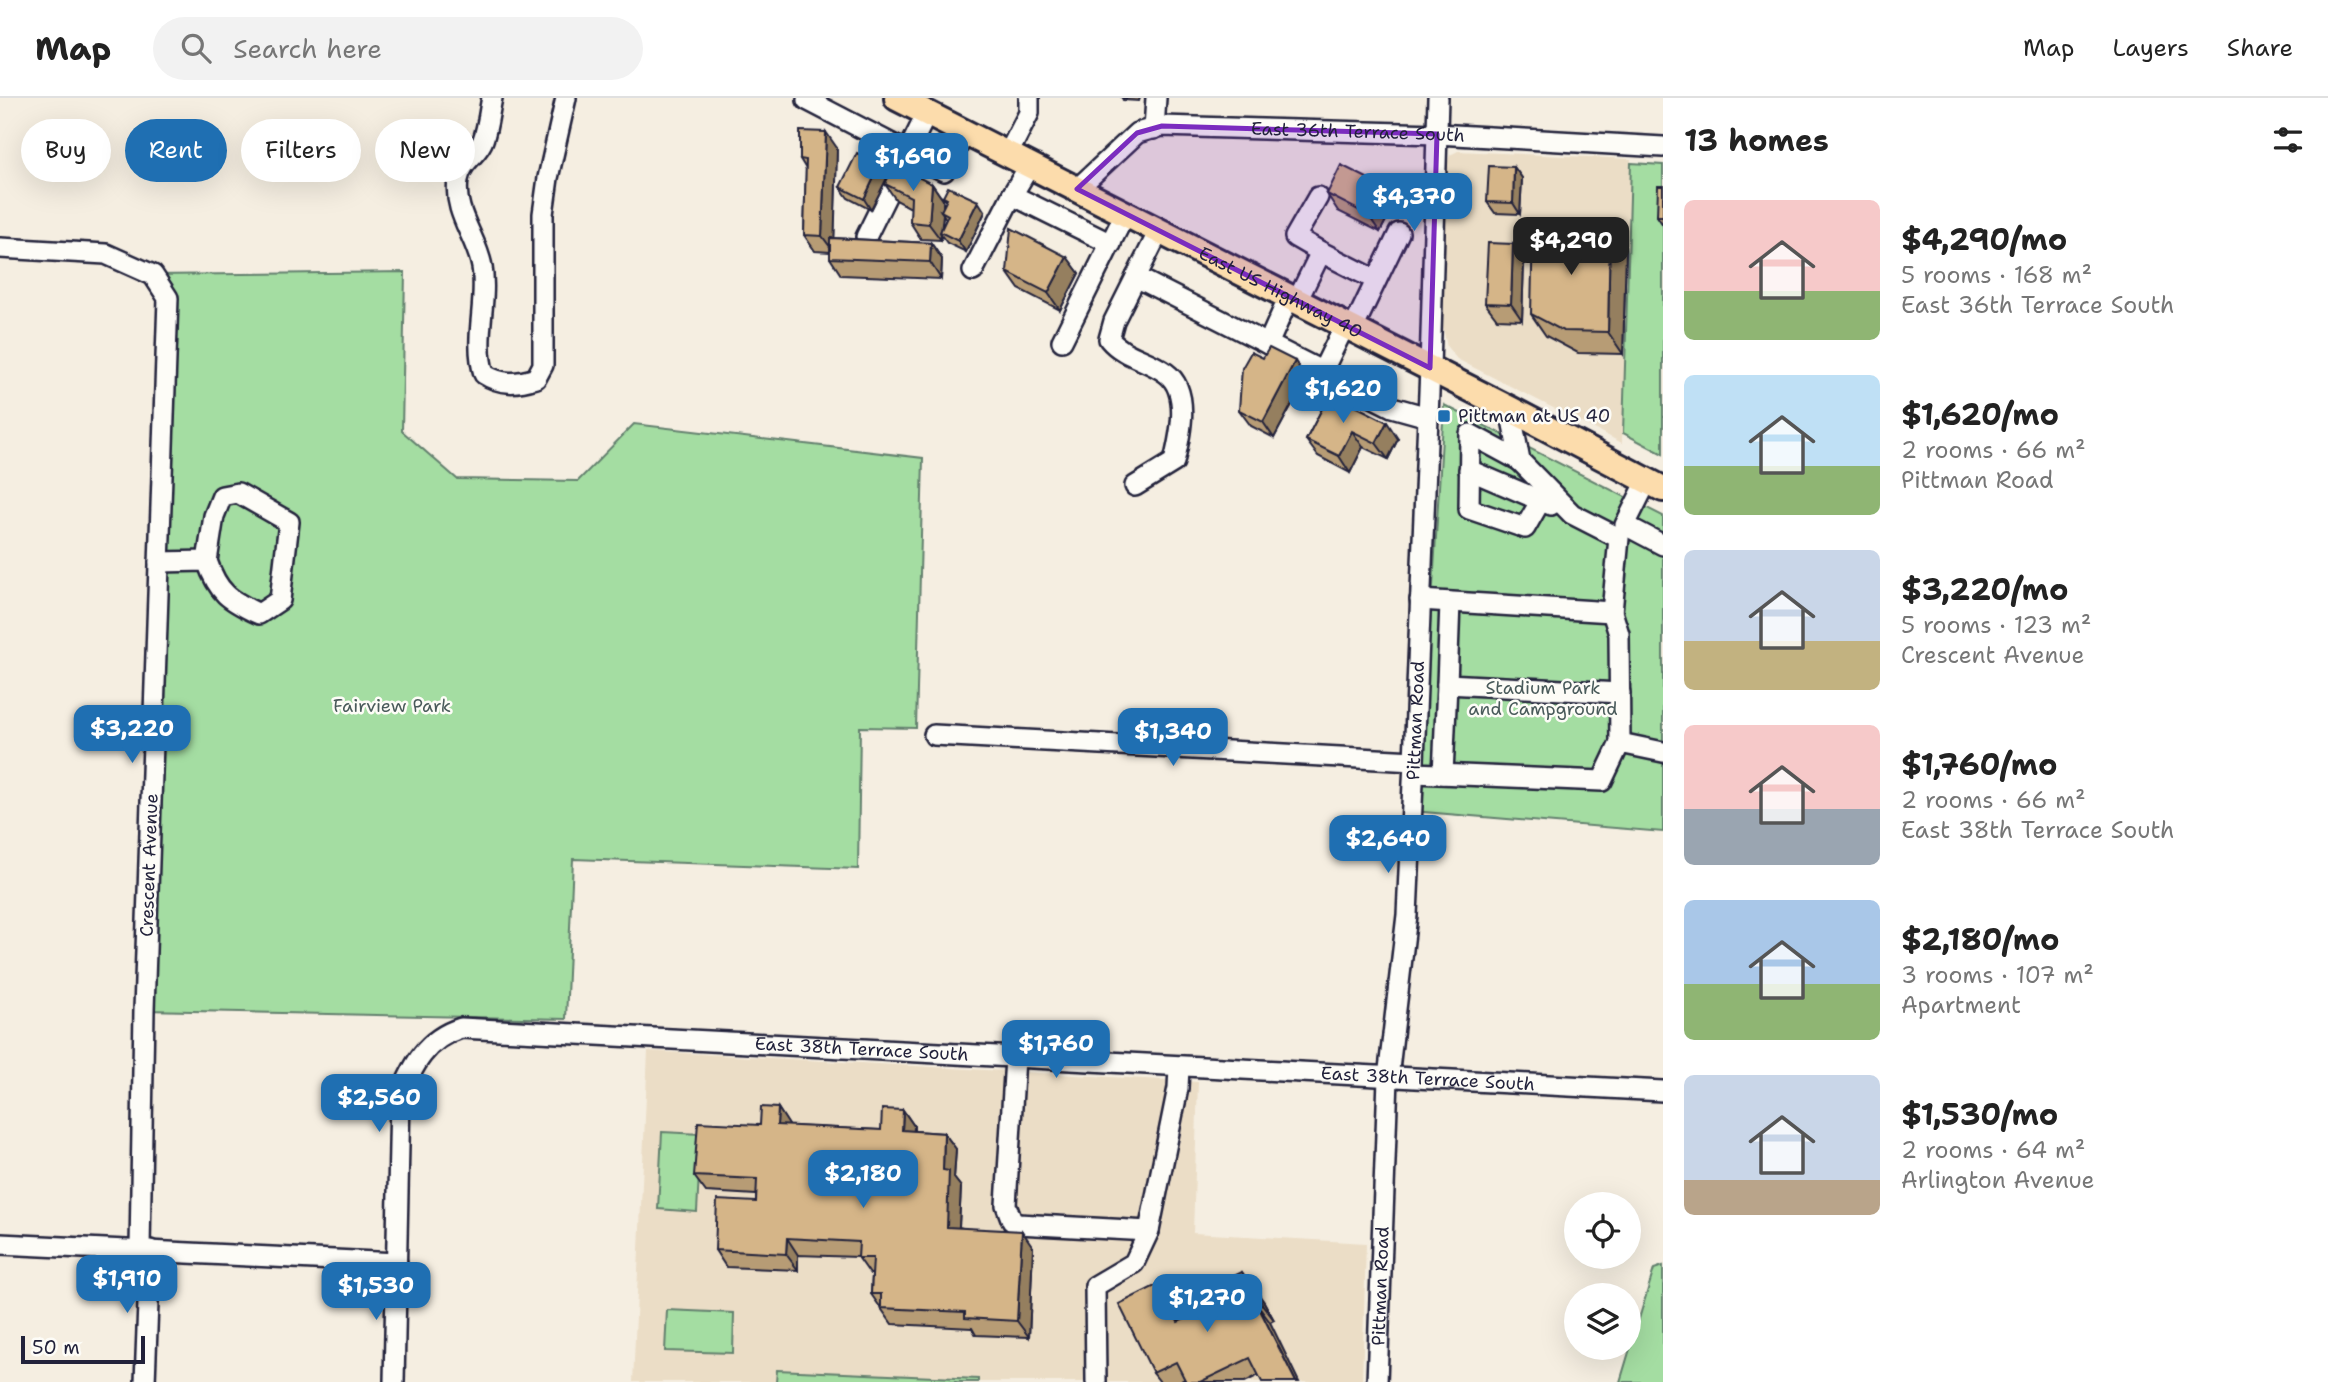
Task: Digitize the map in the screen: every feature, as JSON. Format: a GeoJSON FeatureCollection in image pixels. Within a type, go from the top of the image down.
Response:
{"type":"FeatureCollection","features":[{"type":"Feature","properties":{"kind":"main road","name":"East US Highway 40"},"geometry":{"type":"LineString","coordinates":[[897,98],[1655,485]]}},
{"type":"Feature","properties":{"kind":"street"},"geometry":{"type":"LineString","coordinates":[[492,98],[483,142],[466,160],[458,177],[457,195],[462,216],[480,255],[483,271],[479,359],[484,374],[495,381],[516,384],[536,378],[543,365],[543,214],[566,98]]}},
{"type":"Feature","properties":{"kind":"street"},"geometry":{"type":"LineString","coordinates":[[808,98],[807,100],[944,171],[965,133]]}},
{"type":"Feature","properties":{"kind":"street"},"geometry":{"type":"LineString","coordinates":[[1007,154],[1029,113],[1029,98]]}},
{"type":"Feature","properties":{"kind":"street"},"geometry":{"type":"LineString","coordinates":[[1154,129],[1156,98]]}},
{"type":"Feature","properties":{"kind":"street","name":"Pittman Road"},"geometry":{"type":"LineString","coordinates":[[1377,1382],[1388,1078],[1406,915],[1414,767],[1438,98]]}},
{"type":"Feature","properties":{"kind":"street"},"geometry":{"type":"LineString","coordinates":[[866,237],[927,113]]}},
{"type":"Feature","properties":{"kind":"street","name":"East 36th Terrace South"},"geometry":{"type":"LineString","coordinates":[[1077,190],[1137,133],[1162,126],[1437,134],[1663,147]]}},
{"type":"Feature","properties":{"kind":"street"},"geometry":{"type":"LineString","coordinates":[[973,271],[1030,165]]}},
{"type":"Feature","properties":{"kind":"street"},"geometry":{"type":"LineString","coordinates":[[1012,195],[1111,244]]}},
{"type":"Feature","properties":{"kind":"street"},"geometry":{"type":"LineString","coordinates":[[1318,197],[1295,237],[1376,280]]}},
{"type":"Feature","properties":{"kind":"street"},"geometry":{"type":"LineString","coordinates":[[1062,341],[1125,214]]}},
{"type":"Feature","properties":{"kind":"street"},"geometry":{"type":"LineString","coordinates":[[1135,486],[1174,462],[1183,416],[1174,383],[1167,373],[1117,349],[1109,339],[1114,321],[1159,231]]}},
{"type":"Feature","properties":{"kind":"street"},"geometry":{"type":"LineString","coordinates":[[1322,372],[1376,280],[1399,233]]}},
{"type":"Feature","properties":{"kind":"street","name":"Crescent Avenue"},"geometry":{"type":"LineString","coordinates":[[0,248],[106,254],[153,275],[168,298],[144,1010],[145,1382]]}},
{"type":"Feature","properties":{"kind":"street"},"geometry":{"type":"LineString","coordinates":[[1268,344],[1321,252]]}},
{"type":"Feature","properties":{"kind":"street"},"geometry":{"type":"LineString","coordinates":[[1136,277],[1392,407],[1428,417]]}},
{"type":"Feature","properties":{"kind":"street"},"geometry":{"type":"LineString","coordinates":[[1510,409],[1520,461]]}},
{"type":"Feature","properties":{"kind":"street"},"geometry":{"type":"LineString","coordinates":[[1541,500],[1525,528],[1469,509],[1470,434],[1520,461],[1572,514]]}},
{"type":"Feature","properties":{"kind":"street"},"geometry":{"type":"LineString","coordinates":[[1469,470],[1572,514],[1663,545]]}},
{"type":"Feature","properties":{"kind":"street"},"geometry":{"type":"LineString","coordinates":[[934,734],[1414,767],[1443,774],[1602,781],[1620,743],[1619,634],[1612,612],[1622,531],[1655,485]]}},
{"type":"Feature","properties":{"kind":"street"},"geometry":{"type":"LineString","coordinates":[[238,493],[289,522],[280,600],[259,614],[237,604],[214,583],[206,561],[214,516],[222,496],[238,493]]}},
{"type":"Feature","properties":{"kind":"street"},"geometry":{"type":"LineString","coordinates":[[159,562],[206,561]]}},
{"type":"Feature","properties":{"kind":"street"},"geometry":{"type":"LineString","coordinates":[[1420,600],[1612,612]]}},
{"type":"Feature","properties":{"kind":"street"},"geometry":{"type":"LineString","coordinates":[[1443,774],[1450,602]]}},
{"type":"Feature","properties":{"kind":"street"},"geometry":{"type":"LineString","coordinates":[[1447,684],[1620,693]]}},
{"type":"Feature","properties":{"kind":"street"},"geometry":{"type":"LineString","coordinates":[[1620,743],[1663,752]]}},
{"type":"Feature","properties":{"kind":"street","name":"East 38th Terrace South"},"geometry":{"type":"LineString","coordinates":[[397,1263],[400,1097],[412,1066],[429,1045],[439,1037],[461,1028],[1663,1091]]}},
{"type":"Feature","properties":{"kind":"street"},"geometry":{"type":"LineString","coordinates":[[1015,1058],[1006,1205],[1012,1221],[1018,1224],[1149,1231]]}},
{"type":"Feature","properties":{"kind":"street"},"geometry":{"type":"LineString","coordinates":[[1096,1382],[1095,1286],[1135,1263],[1149,1231],[1178,1088],[1179,1067]]}},
{"type":"Feature","properties":{"kind":"street"},"geometry":{"type":"LineString","coordinates":[[0,1244],[397,1263],[394,1382]]}},
{"type":"Feature","properties":{"kind":"highlighted area"},"geometry":{"type":"Polygon","coordinates":[[[1162,126],[1437,134],[1430,368],[1297,301],[1077,189],[1137,133],[1162,126]]]}},
{"type":"Feature","properties":{"kind":"shaded area"},"geometry":{"type":"Polygon","coordinates":[[[1458,151],[1631,159],[1622,443],[1457,359],[1447,347],[1443,328],[1447,164],[1450,155],[1458,151]]]}},
{"type":"Feature","properties":{"kind":"shaded area"},"geometry":{"type":"Polygon","coordinates":[[[648,1051],[1198,1082],[1193,1233],[1366,1243],[1362,1382],[633,1382],[648,1051]]]}},
{"type":"Feature","properties":{"kind":"green space"},"geometry":{"type":"Polygon","coordinates":[[[1631,163],[1663,165],[1663,454],[1623,433],[1631,163]]]}},
{"type":"Feature","properties":{"kind":"green space","name":"Fairview Park"},"geometry":{"type":"Polygon","coordinates":[[[405,272],[402,431],[457,479],[578,481],[634,424],[923,458],[916,728],[860,727],[858,869],[573,859],[566,1019],[144,1010],[168,298],[153,275],[405,272]]]}},
{"type":"Feature","properties":{"kind":"green space","name":"Stadium Park and Campground"},"geometry":{"type":"Polygon","coordinates":[[[1444,405],[1663,516],[1663,832],[1412,811],[1433,586],[1444,405]]]}},
{"type":"Feature","properties":{"kind":"green space"},"geometry":{"type":"Polygon","coordinates":[[[662,1132],[701,1134],[697,1212],[658,1209],[662,1132]]]}},
{"type":"Feature","properties":{"kind":"green space"},"geometry":{"type":"Polygon","coordinates":[[[1663,1266],[1663,1382],[1620,1382],[1627,1360],[1641,1360],[1641,1312],[1654,1269],[1663,1266]]]}},
{"type":"Feature","properties":{"kind":"green space"},"geometry":{"type":"Polygon","coordinates":[[[667,1310],[734,1313],[733,1353],[665,1351],[667,1310]]]}},
{"type":"Feature","properties":{"kind":"green space"},"geometry":{"type":"Polygon","coordinates":[[[777,1370],[978,1379],[978,1382],[776,1382],[777,1370]]]}},
{"type":"Feature","properties":{"kind":"building"},"geometry":{"type":"Polygon","coordinates":[[[800,131],[826,132],[822,236],[804,235],[806,160],[800,159],[800,131]]]}},
{"type":"Feature","properties":{"kind":"building"},"geometry":{"type":"Polygon","coordinates":[[[857,153],[880,165],[864,199],[840,187],[857,153]]]}},
{"type":"Feature","properties":{"kind":"building"},"geometry":{"type":"Polygon","coordinates":[[[894,165],[932,184],[929,224],[910,222],[911,197],[885,184],[894,165]]]}},
{"type":"Feature","properties":{"kind":"building"},"geometry":{"type":"Polygon","coordinates":[[[1341,165],[1383,186],[1368,215],[1327,194],[1341,165]]]}},
{"type":"Feature","properties":{"kind":"building"},"geometry":{"type":"Polygon","coordinates":[[[1489,166],[1514,167],[1513,203],[1487,202],[1489,166]]]}},
{"type":"Feature","properties":{"kind":"building"},"geometry":{"type":"Polygon","coordinates":[[[1658,186],[1663,186],[1663,216],[1657,216],[1658,186]]]}},
{"type":"Feature","properties":{"kind":"building"},"geometry":{"type":"Polygon","coordinates":[[[948,187],[978,201],[958,241],[940,232],[948,215],[941,211],[947,199],[943,197],[948,187]]]}},
{"type":"Feature","properties":{"kind":"building"},"geometry":{"type":"Polygon","coordinates":[[[1533,225],[1610,227],[1608,332],[1563,331],[1531,314],[1533,225]]]}},
{"type":"Feature","properties":{"kind":"building"},"geometry":{"type":"Polygon","coordinates":[[[1011,228],[1067,257],[1048,293],[1007,272],[1011,228]]]}},
{"type":"Feature","properties":{"kind":"building"},"geometry":{"type":"Polygon","coordinates":[[[830,238],[931,243],[930,262],[830,258],[830,238]]]}},
{"type":"Feature","properties":{"kind":"building"},"geometry":{"type":"Polygon","coordinates":[[[1488,243],[1513,244],[1511,304],[1485,303],[1488,243]]]}},
{"type":"Feature","properties":{"kind":"building"},"geometry":{"type":"Polygon","coordinates":[[[1269,348],[1295,361],[1263,422],[1239,410],[1242,368],[1251,352],[1263,358],[1269,348]]]}},
{"type":"Feature","properties":{"kind":"building"},"geometry":{"type":"Polygon","coordinates":[[[1330,393],[1387,422],[1376,443],[1352,431],[1339,456],[1306,440],[1330,393]]]}},
{"type":"Feature","properties":{"kind":"building"},"geometry":{"type":"Polygon","coordinates":[[[761,1107],[778,1108],[777,1125],[881,1130],[882,1109],[903,1110],[902,1130],[944,1133],[943,1170],[949,1171],[947,1227],[1022,1231],[1017,1321],[965,1318],[965,1312],[881,1308],[881,1294],[871,1294],[873,1258],[858,1258],[859,1242],[787,1238],[786,1254],[715,1250],[717,1200],[756,1202],[757,1179],[694,1176],[698,1122],[760,1125],[761,1107]]]}},
{"type":"Feature","properties":{"kind":"building"},"geometry":{"type":"Polygon","coordinates":[[[1242,1272],[1262,1304],[1258,1306],[1296,1382],[1262,1382],[1250,1358],[1200,1382],[1186,1382],[1176,1362],[1153,1373],[1119,1304],[1159,1284],[1178,1322],[1185,1319],[1173,1296],[1182,1291],[1194,1314],[1225,1299],[1217,1284],[1242,1272]]]}},
{"type":"Feature","properties":{"kind":"place","name":"Pittman at US 40"},"geometry":{"type":"Point","coordinates":[1444,416]}}]}
